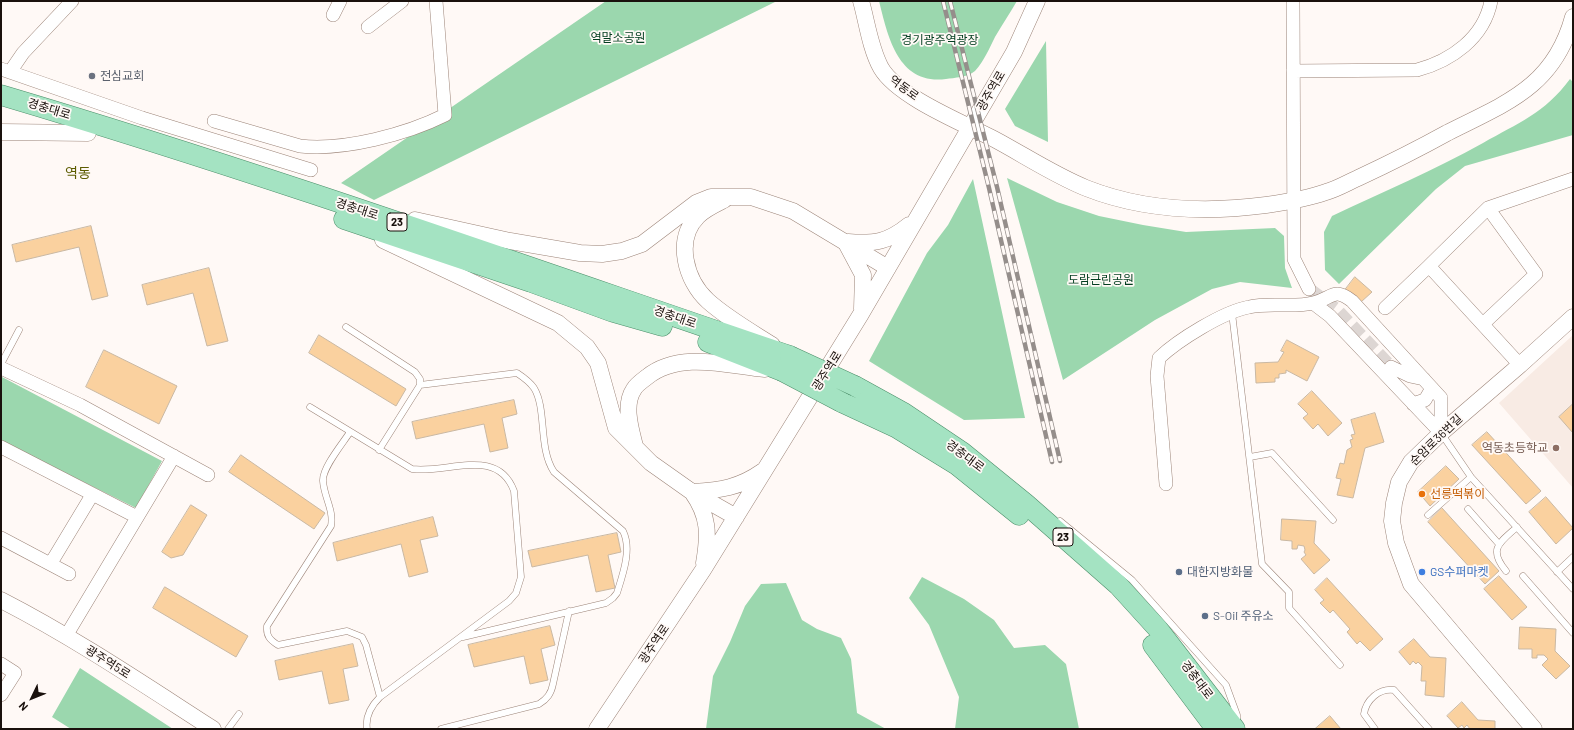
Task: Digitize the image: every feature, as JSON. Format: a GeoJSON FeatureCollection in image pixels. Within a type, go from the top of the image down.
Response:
{"type":"FeatureCollection","features":[{"type":"Feature","properties":{"kind":"main road","name":"경충대로"},"geometry":{"type":"LineString","coordinates":[[1,95],[88,121],[338,210],[613,312],[855,386],[904,413],[962,452],[1026,504],[1118,585],[1158,629],[1236,729]]}},
{"type":"Feature","properties":{"kind":"main road","name":"경충대로"},"geometry":{"type":"LineString","coordinates":[[1,109],[88,133],[338,210]]}},
{"type":"Feature","properties":{"kind":"main road","name":"경충대로"},"geometry":{"type":"LineString","coordinates":[[786,364],[841,402],[897,428],[957,465],[1073,560],[1113,597],[1146,635],[1216,729]]}},
{"type":"Feature","properties":{"kind":"street"},"geometry":{"type":"LineString","coordinates":[[72,1],[6,70],[142,118],[311,170]]}},
{"type":"Feature","properties":{"kind":"street"},"geometry":{"type":"LineString","coordinates":[[333,15],[340,1]]}},
{"type":"Feature","properties":{"kind":"street"},"geometry":{"type":"LineString","coordinates":[[368,27],[402,1]]}},
{"type":"Feature","properties":{"kind":"street"},"geometry":{"type":"LineString","coordinates":[[214,121],[300,146],[312,148],[327,147],[377,138],[423,126],[445,115],[436,1]]}},
{"type":"Feature","properties":{"kind":"street","name":"역동로"},"geometry":{"type":"LineString","coordinates":[[861,1],[877,61],[887,77],[913,97],[1066,179],[1087,188],[1131,202],[1181,209],[1209,210],[1294,201],[1328,192],[1386,165],[1490,111],[1527,90],[1541,77],[1560,52],[1573,17]]}},
{"type":"Feature","properties":{"kind":"street"},"geometry":{"type":"LineString","coordinates":[[1293,1],[1294,259],[1309,289]]}},
{"type":"Feature","properties":{"kind":"street"},"geometry":{"type":"LineString","coordinates":[[1293,71],[1417,70],[1431,66],[1445,61],[1470,40],[1481,26],[1491,1]]}},
{"type":"Feature","properties":{"kind":"street","name":"광주역로"},"geometry":{"type":"LineString","coordinates":[[597,729],[703,570],[861,314],[914,221],[971,127],[1017,45],[1034,4]]}},
{"type":"Feature","properties":{"kind":"street"},"geometry":{"type":"LineString","coordinates":[[1,132],[88,133]]}},
{"type":"Feature","properties":{"kind":"street"},"geometry":{"type":"LineString","coordinates":[[1385,308],[1488,208],[1573,179]]}},
{"type":"Feature","properties":{"kind":"street"},"geometry":{"type":"LineString","coordinates":[[338,210],[580,253],[602,254],[622,251],[642,244],[696,203],[711,197],[750,197],[793,211],[888,268]]}},
{"type":"Feature","properties":{"kind":"street"},"geometry":{"type":"LineString","coordinates":[[728,198],[698,216],[687,234],[685,252],[688,270],[695,285],[707,300],[786,364]]}},
{"type":"Feature","properties":{"kind":"street"},"geometry":{"type":"LineString","coordinates":[[1484,324],[1536,274],[1488,208]]}},
{"type":"Feature","properties":{"kind":"street"},"geometry":{"type":"LineString","coordinates":[[338,210],[558,323],[587,347],[598,363],[616,428],[651,463],[692,492],[736,517]]}},
{"type":"Feature","properties":{"kind":"street"},"geometry":{"type":"LineString","coordinates":[[845,242],[870,244],[883,241],[895,236],[914,221]]}},
{"type":"Feature","properties":{"kind":"street"},"geometry":{"type":"LineString","coordinates":[[845,242],[863,275],[861,314]]}},
{"type":"Feature","properties":{"kind":"street"},"geometry":{"type":"LineString","coordinates":[[1429,266],[1484,324],[1520,366]]}},
{"type":"Feature","properties":{"kind":"street"},"geometry":{"type":"LineString","coordinates":[[1166,484],[1157,376],[1159,358],[1181,341],[1232,313],[1249,307],[1313,303],[1330,294],[1344,294],[1441,398],[1441,432]]}},
{"type":"Feature","properties":{"kind":"street"},"geometry":{"type":"LineString","coordinates":[[1313,303],[1330,316],[1441,432]]}},
{"type":"Feature","properties":{"kind":"street","name":"순암로36번길"},"geometry":{"type":"LineString","coordinates":[[1534,729],[1411,584],[1396,544],[1392,521],[1394,503],[1399,482],[1411,462],[1441,432],[1520,366],[1573,317]]}},
{"type":"Feature","properties":{"kind":"street"},"geometry":{"type":"LineString","coordinates":[[635,448],[630,423],[629,406],[633,390],[658,368],[671,364],[691,361],[786,364]]}},
{"type":"Feature","properties":{"kind":"street"},"geometry":{"type":"LineString","coordinates":[[1403,393],[1391,367],[1428,383]]}},
{"type":"Feature","properties":{"kind":"street"},"geometry":{"type":"LineString","coordinates":[[1,368],[80,405],[208,475]]}},
{"type":"Feature","properties":{"kind":"street"},"geometry":{"type":"LineString","coordinates":[[1413,404],[1425,400],[1428,383]]}},
{"type":"Feature","properties":{"kind":"street"},"geometry":{"type":"LineString","coordinates":[[1,447],[92,495],[138,517]]}},
{"type":"Feature","properties":{"kind":"street"},"geometry":{"type":"LineString","coordinates":[[66,636],[174,456]]}},
{"type":"Feature","properties":{"kind":"street"},"geometry":{"type":"LineString","coordinates":[[692,492],[718,490],[736,486],[750,480],[767,467]]}},
{"type":"Feature","properties":{"kind":"street"},"geometry":{"type":"LineString","coordinates":[[692,492],[701,504],[708,536],[703,570]]}},
{"type":"Feature","properties":{"kind":"street"},"geometry":{"type":"LineString","coordinates":[[51,563],[92,495]]}},
{"type":"Feature","properties":{"kind":"street"},"geometry":{"type":"LineString","coordinates":[[1,538],[51,563],[69,574]]}},
{"type":"Feature","properties":{"kind":"street","name":"광주역5로"},"geometry":{"type":"LineString","coordinates":[[1,600],[66,636],[213,729]]}},
{"type":"Feature","properties":{"kind":"street"},"geometry":{"type":"LineString","coordinates":[[1,664],[15,673],[1,695]]}},
{"type":"Feature","properties":{"kind":"lane"},"geometry":{"type":"LineString","coordinates":[[1232,313],[1262,564],[1289,592],[1289,608],[1340,665]]}},
{"type":"Feature","properties":{"kind":"lane"},"geometry":{"type":"LineString","coordinates":[[346,327],[415,372],[420,379],[420,384],[379,450]]}},
{"type":"Feature","properties":{"kind":"lane"},"geometry":{"type":"LineString","coordinates":[[1,364],[19,330]]}},
{"type":"Feature","properties":{"kind":"lane"},"geometry":{"type":"LineString","coordinates":[[420,384],[517,373],[534,388],[538,399],[547,462],[554,472],[623,531],[628,540],[620,583],[613,598],[606,603],[459,638]]}},
{"type":"Feature","properties":{"kind":"lane"},"geometry":{"type":"LineString","coordinates":[[310,407],[412,469],[422,471],[481,465],[493,466],[510,480],[514,491],[521,576],[519,586],[509,601],[380,697],[368,714],[367,729]]}},
{"type":"Feature","properties":{"kind":"lane"},"geometry":{"type":"LineString","coordinates":[[350,432],[324,471],[323,480],[333,517],[331,526],[267,626],[266,633],[270,640],[278,645],[347,631],[362,637],[366,645],[380,697]]}},
{"type":"Feature","properties":{"kind":"lane"},"geometry":{"type":"LineString","coordinates":[[1441,432],[1471,477],[1573,589]]}},
{"type":"Feature","properties":{"kind":"lane"},"geometry":{"type":"LineString","coordinates":[[1250,457],[1272,453],[1333,520]]}},
{"type":"Feature","properties":{"kind":"lane"},"geometry":{"type":"LineString","coordinates":[[1428,515],[1471,477]]}},
{"type":"Feature","properties":{"kind":"lane"},"geometry":{"type":"LineString","coordinates":[[1026,504],[1052,516],[1132,580],[1226,685],[1237,715],[1236,729]]}},
{"type":"Feature","properties":{"kind":"lane"},"geometry":{"type":"LineString","coordinates":[[1468,509],[1498,543],[1497,558],[1506,571]]}},
{"type":"Feature","properties":{"kind":"lane"},"geometry":{"type":"LineString","coordinates":[[1498,543],[1517,527]]}},
{"type":"Feature","properties":{"kind":"lane"},"geometry":{"type":"LineString","coordinates":[[1557,572],[1573,557]]}},
{"type":"Feature","properties":{"kind":"lane"},"geometry":{"type":"LineString","coordinates":[[1523,576],[1573,633]]}},
{"type":"Feature","properties":{"kind":"lane"},"geometry":{"type":"LineString","coordinates":[[441,729],[539,704],[546,700],[551,692],[569,611]]}},
{"type":"Feature","properties":{"kind":"lane"},"geometry":{"type":"LineString","coordinates":[[1375,729],[1364,714],[1365,706],[1381,692],[1387,689],[1394,690],[1429,729]]}},
{"type":"Feature","properties":{"kind":"lane"},"geometry":{"type":"LineString","coordinates":[[228,729],[239,714]]}},
{"type":"Feature","properties":{"kind":"shaded area","name":"역동초등학교"},"geometry":{"type":"Polygon","coordinates":[[[1573,335],[1573,488],[1499,403],[1573,335]]]}},
{"type":"Feature","properties":{"kind":"green space","name":"역말소공원"},"geometry":{"type":"Polygon","coordinates":[[[606,1],[777,1],[374,200],[341,183],[606,1]]]}},
{"type":"Feature","properties":{"kind":"green space","name":"경기광주역광장"},"geometry":{"type":"Polygon","coordinates":[[[879,1],[1017,1],[995,37],[984,59],[975,71],[957,78],[930,79],[917,74],[906,66],[898,56],[891,43],[879,1]]]}},
{"type":"Feature","properties":{"kind":"green space"},"geometry":{"type":"Polygon","coordinates":[[[1046,41],[1048,142],[1015,126],[1005,109],[1046,41]]]}},
{"type":"Feature","properties":{"kind":"green space"},"geometry":{"type":"Polygon","coordinates":[[[1570,79],[1573,82],[1573,135],[1465,166],[1436,189],[1339,284],[1325,270],[1324,232],[1332,216],[1408,181],[1519,123],[1551,101],[1570,79]]]}},
{"type":"Feature","properties":{"kind":"green space","name":"도람근린공원"},"geometry":{"type":"Polygon","coordinates":[[[1007,178],[1057,202],[1099,216],[1143,225],[1186,232],[1275,228],[1284,236],[1285,268],[1292,288],[1240,282],[1212,289],[1155,320],[1063,380],[1007,178]]]}},
{"type":"Feature","properties":{"kind":"green space"},"geometry":{"type":"Polygon","coordinates":[[[973,179],[1025,418],[964,420],[869,361],[927,253],[948,225],[973,179]]]}},
{"type":"Feature","properties":{"kind":"green space"},"geometry":{"type":"Polygon","coordinates":[[[2,377],[162,461],[136,508],[1,441],[2,377]]]}},
{"type":"Feature","properties":{"kind":"green space"},"geometry":{"type":"Polygon","coordinates":[[[922,577],[964,599],[994,620],[1014,648],[1045,645],[1066,664],[1079,729],[955,729],[959,697],[929,625],[909,598],[922,577]]]}},
{"type":"Feature","properties":{"kind":"green space"},"geometry":{"type":"Polygon","coordinates":[[[786,583],[802,620],[817,629],[841,638],[851,659],[857,713],[886,729],[706,729],[713,676],[730,642],[745,606],[761,584],[786,583]]]}},
{"type":"Feature","properties":{"kind":"green space"},"geometry":{"type":"Polygon","coordinates":[[[80,668],[173,729],[71,729],[52,717],[80,668]]]}},
{"type":"Feature","properties":{"kind":"building"},"geometry":{"type":"Polygon","coordinates":[[[91,226],[108,296],[92,300],[79,247],[16,262],[12,245],[91,226]]]}},
{"type":"Feature","properties":{"kind":"building"},"geometry":{"type":"Polygon","coordinates":[[[209,268],[228,341],[207,346],[193,293],[147,305],[142,285],[209,268]]]}},
{"type":"Feature","properties":{"kind":"building"},"geometry":{"type":"Polygon","coordinates":[[[1355,277],[1372,292],[1361,302],[1345,290],[1355,277]]]}},
{"type":"Feature","properties":{"kind":"building"},"geometry":{"type":"Polygon","coordinates":[[[319,335],[406,389],[396,406],[309,353],[319,335]]]}},
{"type":"Feature","properties":{"kind":"building"},"geometry":{"type":"Polygon","coordinates":[[[1287,340],[1319,357],[1307,381],[1286,370],[1286,373],[1279,374],[1279,378],[1275,378],[1275,382],[1256,383],[1255,363],[1278,362],[1284,352],[1281,351],[1287,340]]]}},
{"type":"Feature","properties":{"kind":"building"},"geometry":{"type":"Polygon","coordinates":[[[104,350],[177,386],[159,424],[86,387],[104,350]]]}},
{"type":"Feature","properties":{"kind":"building"},"geometry":{"type":"Polygon","coordinates":[[[1312,391],[1342,423],[1328,436],[1318,424],[1313,429],[1303,418],[1308,414],[1298,404],[1312,391]]]}},
{"type":"Feature","properties":{"kind":"building"},"geometry":{"type":"Polygon","coordinates":[[[514,400],[517,414],[502,418],[508,448],[490,452],[484,424],[416,439],[412,422],[514,400]]]}},
{"type":"Feature","properties":{"kind":"building"},"geometry":{"type":"Polygon","coordinates":[[[1573,404],[1573,433],[1559,417],[1573,404]]]}},
{"type":"Feature","properties":{"kind":"building"},"geometry":{"type":"Polygon","coordinates":[[[1375,413],[1384,442],[1365,448],[1353,498],[1337,495],[1341,479],[1336,478],[1340,463],[1344,464],[1347,450],[1352,447],[1350,440],[1353,439],[1351,435],[1355,434],[1351,420],[1375,413]]]}},
{"type":"Feature","properties":{"kind":"building"},"geometry":{"type":"Polygon","coordinates":[[[1487,432],[1541,491],[1526,504],[1472,445],[1487,432]]]}},
{"type":"Feature","properties":{"kind":"building"},"geometry":{"type":"Polygon","coordinates":[[[241,455],[325,513],[314,529],[229,472],[241,455]]]}},
{"type":"Feature","properties":{"kind":"building"},"geometry":{"type":"Polygon","coordinates":[[[1446,466],[1459,479],[1430,506],[1418,492],[1446,466]]]}},
{"type":"Feature","properties":{"kind":"building"},"geometry":{"type":"Polygon","coordinates":[[[1546,497],[1573,528],[1556,544],[1529,512],[1546,497]]]}},
{"type":"Feature","properties":{"kind":"building"},"geometry":{"type":"Polygon","coordinates":[[[191,505],[207,515],[183,555],[171,558],[162,552],[191,505]]]}},
{"type":"Feature","properties":{"kind":"building"},"geometry":{"type":"Polygon","coordinates":[[[1442,508],[1499,571],[1485,584],[1428,522],[1442,508]]]}},
{"type":"Feature","properties":{"kind":"building"},"geometry":{"type":"Polygon","coordinates":[[[433,517],[438,536],[420,540],[428,572],[409,577],[401,544],[337,561],[333,543],[433,517]]]}},
{"type":"Feature","properties":{"kind":"building"},"geometry":{"type":"Polygon","coordinates":[[[1282,519],[1316,521],[1314,543],[1330,560],[1314,574],[1301,559],[1306,555],[1304,552],[1304,546],[1298,545],[1297,549],[1292,549],[1292,541],[1281,540],[1282,519]]]}},
{"type":"Feature","properties":{"kind":"building"},"geometry":{"type":"Polygon","coordinates":[[[617,533],[621,552],[608,555],[615,588],[596,592],[588,555],[532,567],[528,551],[617,533]]]}},
{"type":"Feature","properties":{"kind":"building"},"geometry":{"type":"Polygon","coordinates":[[[1499,576],[1527,607],[1512,620],[1484,589],[1499,576]]]}},
{"type":"Feature","properties":{"kind":"building"},"geometry":{"type":"Polygon","coordinates":[[[1327,578],[1383,639],[1370,651],[1360,641],[1357,644],[1347,632],[1350,629],[1333,610],[1330,613],[1320,603],[1324,600],[1315,590],[1327,578]]]}},
{"type":"Feature","properties":{"kind":"building"},"geometry":{"type":"Polygon","coordinates":[[[165,587],[248,636],[236,657],[153,608],[165,587]]]}},
{"type":"Feature","properties":{"kind":"building"},"geometry":{"type":"Polygon","coordinates":[[[550,626],[555,645],[541,649],[548,680],[530,684],[524,656],[474,667],[468,645],[550,626]]]}},
{"type":"Feature","properties":{"kind":"building"},"geometry":{"type":"Polygon","coordinates":[[[1520,627],[1556,629],[1555,651],[1570,666],[1556,679],[1542,665],[1548,659],[1544,655],[1537,655],[1537,658],[1532,658],[1532,649],[1519,649],[1520,627]]]}},
{"type":"Feature","properties":{"kind":"building"},"geometry":{"type":"Polygon","coordinates":[[[1414,639],[1430,657],[1446,658],[1444,697],[1425,695],[1426,681],[1421,681],[1422,666],[1418,662],[1416,664],[1413,661],[1410,665],[1399,652],[1414,639]]]}},
{"type":"Feature","properties":{"kind":"building"},"geometry":{"type":"Polygon","coordinates":[[[353,644],[358,666],[343,669],[349,700],[329,704],[322,671],[279,680],[275,661],[353,644]]]}},
{"type":"Feature","properties":{"kind":"building"},"geometry":{"type":"Polygon","coordinates":[[[1462,702],[1478,720],[1495,721],[1495,729],[1470,729],[1467,725],[1464,728],[1462,725],[1458,728],[1447,716],[1462,702]]]}},
{"type":"Feature","properties":{"kind":"building"},"geometry":{"type":"Polygon","coordinates":[[[1330,716],[1341,729],[1315,729],[1330,716]]]}},
{"type":"Feature","properties":{"kind":"tunnel"},"geometry":{"type":"LineString","coordinates":[[1309,289],[1336,309],[1391,367]]}},
{"type":"Feature","properties":{"kind":"railway"},"geometry":{"type":"LineString","coordinates":[[943,1],[989,188],[1052,462]]}},
{"type":"Feature","properties":{"kind":"railway"},"geometry":{"type":"LineString","coordinates":[[950,1],[997,187],[1060,461]]}},
{"type":"Feature","properties":{"kind":"place","name":"전심교회"},"geometry":{"type":"Point","coordinates":[92,76]}},
{"type":"Feature","properties":{"kind":"place","name":"역동초등학교"},"geometry":{"type":"Point","coordinates":[1556,448]}},
{"type":"Feature","properties":{"kind":"place","name":"선릉떡볶이"},"geometry":{"type":"Point","coordinates":[1422,494]}},
{"type":"Feature","properties":{"kind":"place","name":"대한지방화물"},"geometry":{"type":"Point","coordinates":[1179,572]}},
{"type":"Feature","properties":{"kind":"place","name":"GS수퍼마켓"},"geometry":{"type":"Point","coordinates":[1422,572]}},
{"type":"Feature","properties":{"kind":"place","name":"S-Oil 주유소"},"geometry":{"type":"Point","coordinates":[1205,616]}},
{"type":"Feature","properties":{"kind":"district","name":"역동"},"geometry":{"type":"Point","coordinates":[78,173]}}]}
